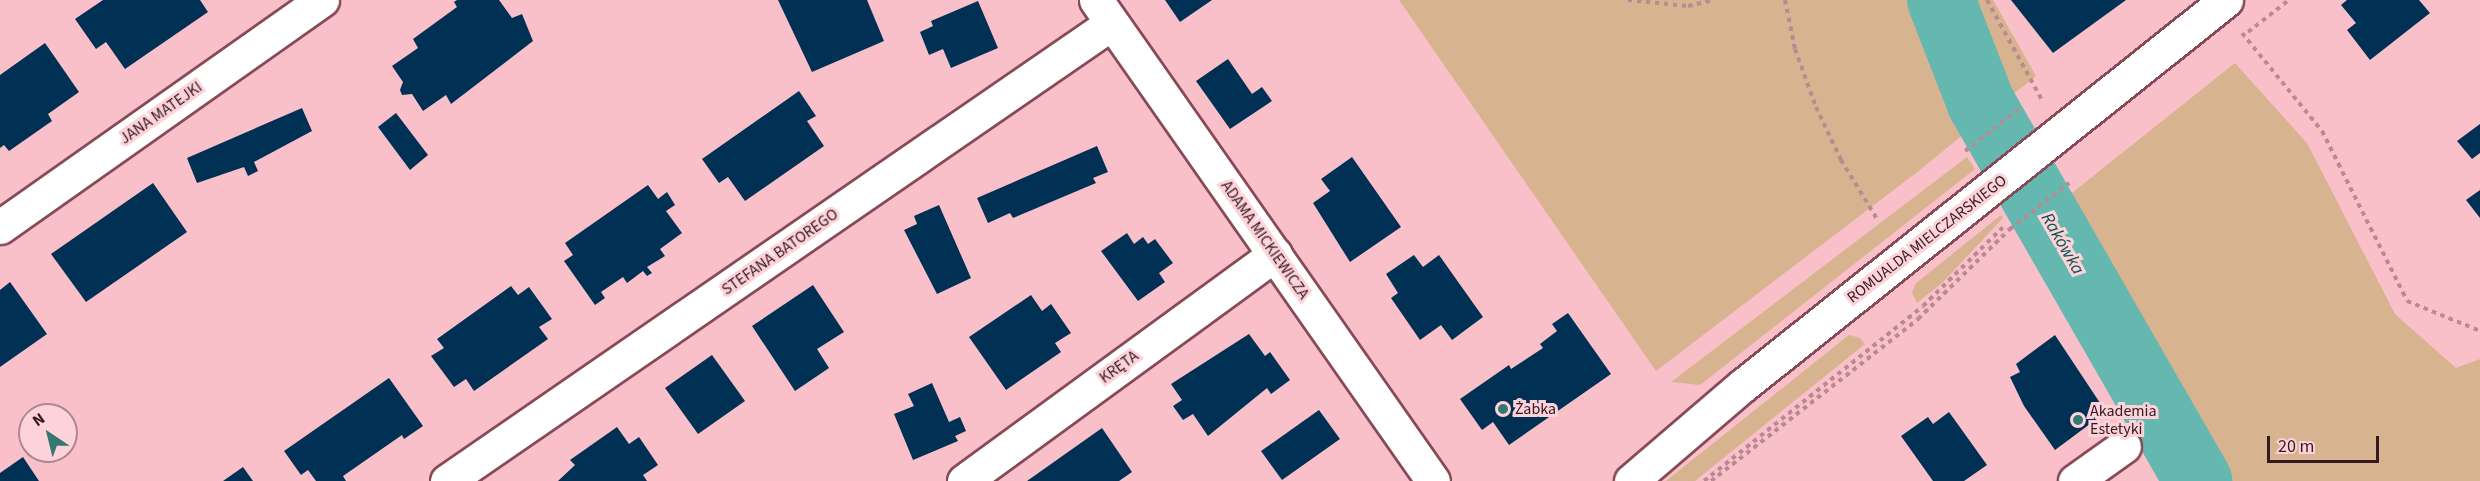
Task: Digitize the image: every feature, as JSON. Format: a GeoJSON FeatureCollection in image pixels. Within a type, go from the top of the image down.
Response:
{"type":"FeatureCollection","features":[{"type":"Feature","properties":{"kind":"street","name":"JANA MATEJKI"},"geometry":{"type":"LineString","coordinates":[[0,226],[322,0]]}},
{"type":"Feature","properties":{"kind":"street","name":"ROMUALDA MIELCZARSKIEGO"},"geometry":{"type":"LineString","coordinates":[[1631,481],[1742,386],[2222,3]]}},
{"type":"Feature","properties":{"kind":"street","name":"ADAMA MICKIEWICZA"},"geometry":{"type":"LineString","coordinates":[[1104,11],[1433,481]]}},
{"type":"Feature","properties":{"kind":"street","name":"STEFANA BATOREGO"},"geometry":{"type":"LineString","coordinates":[[447,481],[1104,11]]}},
{"type":"Feature","properties":{"kind":"street","name":"KRĘTA"},"geometry":{"type":"LineString","coordinates":[[964,481],[1275,254]]}},
{"type":"Feature","properties":{"kind":"street"},"geometry":{"type":"LineString","coordinates":[[2075,481],[2124,446]]}},
{"type":"Feature","properties":{"kind":"path"},"geometry":{"type":"LineString","coordinates":[[1628,0],[1688,6],[1714,0]]}},
{"type":"Feature","properties":{"kind":"path"},"geometry":{"type":"LineString","coordinates":[[1785,0],[1795,49],[1816,107],[1841,160],[1877,219]]}},
{"type":"Feature","properties":{"kind":"path"},"geometry":{"type":"LineString","coordinates":[[1987,0],[2038,96]]}},
{"type":"Feature","properties":{"kind":"path"},"geometry":{"type":"LineString","coordinates":[[2255,26],[2289,0]]}},
{"type":"Feature","properties":{"kind":"path"},"geometry":{"type":"LineString","coordinates":[[2222,3],[2322,131],[2407,301],[2480,331]]}},
{"type":"Feature","properties":{"kind":"path"},"geometry":{"type":"LineString","coordinates":[[1965,152],[2022,107]]}},
{"type":"Feature","properties":{"kind":"path"},"geometry":{"type":"LineString","coordinates":[[1711,481],[1918,319],[2010,229],[2069,183]]}},
{"type":"Feature","properties":{"kind":"path"},"geometry":{"type":"LineString","coordinates":[[1704,481],[1923,306],[2005,225]]}},
{"type":"Feature","properties":{"kind":"shaded area"},"geometry":{"type":"Polygon","coordinates":[[[1399,0],[1993,0],[2036,76],[1916,173],[1656,371],[1399,0]]]}},
{"type":"Feature","properties":{"kind":"shaded area"},"geometry":{"type":"Polygon","coordinates":[[[2235,63],[2307,143],[2395,314],[2456,368],[2480,359],[2480,481],[2173,481],[2023,232],[2235,63]]]}},
{"type":"Feature","properties":{"kind":"shaded area"},"geometry":{"type":"Polygon","coordinates":[[[1967,157],[1975,169],[1700,385],[1671,382],[1967,157]]]}},
{"type":"Feature","properties":{"kind":"shaded area"},"geometry":{"type":"Polygon","coordinates":[[[2001,215],[2003,218],[1943,282],[1917,303],[1912,293],[1915,284],[2001,215]]]}},
{"type":"Feature","properties":{"kind":"shaded area"},"geometry":{"type":"Polygon","coordinates":[[[1849,335],[1860,338],[1865,344],[1695,481],[1666,481],[1849,335]]]}},
{"type":"Feature","properties":{"kind":"building"},"geometry":{"type":"Polygon","coordinates":[[[103,0],[200,0],[208,12],[125,69],[106,42],[96,49],[75,19],[103,0]]]}},
{"type":"Feature","properties":{"kind":"building"},"geometry":{"type":"Polygon","coordinates":[[[457,0],[499,0],[512,18],[522,14],[533,41],[451,104],[446,95],[423,111],[412,94],[402,95],[400,90],[403,82],[392,66],[418,48],[413,39],[457,7],[454,2],[457,0]]]}},
{"type":"Feature","properties":{"kind":"building"},"geometry":{"type":"Polygon","coordinates":[[[778,0],[867,0],[884,41],[812,72],[778,0]]]}},
{"type":"Feature","properties":{"kind":"building"},"geometry":{"type":"Polygon","coordinates":[[[1165,0],[1212,0],[1180,22],[1165,0]]]}},
{"type":"Feature","properties":{"kind":"building"},"geometry":{"type":"Polygon","coordinates":[[[2011,0],[2126,0],[2053,53],[2011,0]]]}},
{"type":"Feature","properties":{"kind":"building"},"geometry":{"type":"Polygon","coordinates":[[[2347,0],[2419,0],[2430,13],[2370,60],[2347,30],[2356,23],[2341,5],[2347,0]]]}},
{"type":"Feature","properties":{"kind":"building"},"geometry":{"type":"Polygon","coordinates":[[[978,1],[998,48],[951,68],[943,49],[929,55],[920,32],[933,26],[931,21],[978,1]]]}},
{"type":"Feature","properties":{"kind":"building"},"geometry":{"type":"Polygon","coordinates":[[[45,43],[79,92],[48,114],[52,121],[9,151],[4,145],[0,148],[0,75],[45,43]]]}},
{"type":"Feature","properties":{"kind":"building"},"geometry":{"type":"Polygon","coordinates":[[[1228,59],[1252,94],[1262,87],[1272,101],[1230,129],[1196,81],[1228,59]]]}},
{"type":"Feature","properties":{"kind":"building"},"geometry":{"type":"Polygon","coordinates":[[[799,91],[816,116],[807,121],[824,146],[745,201],[728,177],[719,183],[702,159],[799,91]]]}},
{"type":"Feature","properties":{"kind":"building"},"geometry":{"type":"Polygon","coordinates":[[[302,108],[312,131],[254,162],[258,171],[248,176],[244,167],[197,183],[187,158],[302,108]]]}},
{"type":"Feature","properties":{"kind":"building"},"geometry":{"type":"Polygon","coordinates":[[[396,113],[428,155],[410,170],[378,127],[396,113]]]}},
{"type":"Feature","properties":{"kind":"building"},"geometry":{"type":"Polygon","coordinates":[[[2480,124],[2480,153],[2472,159],[2457,141],[2480,124]]]}},
{"type":"Feature","properties":{"kind":"building"},"geometry":{"type":"Polygon","coordinates":[[[1097,146],[1108,172],[1093,178],[1096,183],[1013,218],[1010,213],[988,223],[977,198],[1097,146]]]}},
{"type":"Feature","properties":{"kind":"building"},"geometry":{"type":"Polygon","coordinates":[[[1352,157],[1401,227],[1350,262],[1313,203],[1330,191],[1321,179],[1352,157]]]}},
{"type":"Feature","properties":{"kind":"building"},"geometry":{"type":"Polygon","coordinates":[[[153,183],[187,232],[86,302],[51,254],[153,183]]]}},
{"type":"Feature","properties":{"kind":"building"},"geometry":{"type":"Polygon","coordinates":[[[648,185],[658,199],[667,192],[675,205],[666,211],[682,233],[660,249],[665,256],[647,267],[652,273],[647,276],[643,271],[627,283],[623,277],[601,292],[605,298],[595,305],[564,261],[573,255],[565,243],[648,185]]]}},
{"type":"Feature","properties":{"kind":"building"},"geometry":{"type":"Polygon","coordinates":[[[2480,190],[2480,218],[2466,200],[2480,190]]]}},
{"type":"Feature","properties":{"kind":"building"},"geometry":{"type":"Polygon","coordinates":[[[939,205],[971,278],[937,294],[904,230],[917,224],[914,216],[939,205]]]}},
{"type":"Feature","properties":{"kind":"building"},"geometry":{"type":"Polygon","coordinates":[[[1127,233],[1134,244],[1143,237],[1148,244],[1155,239],[1173,263],[1159,273],[1165,282],[1138,301],[1101,251],[1127,233]]]}},
{"type":"Feature","properties":{"kind":"building"},"geometry":{"type":"Polygon","coordinates":[[[1414,255],[1423,267],[1439,255],[1483,317],[1452,340],[1441,325],[1420,340],[1391,298],[1398,293],[1386,274],[1414,255]]]}},
{"type":"Feature","properties":{"kind":"building"},"geometry":{"type":"Polygon","coordinates":[[[10,282],[47,334],[0,367],[0,290],[10,282]]]}},
{"type":"Feature","properties":{"kind":"building"},"geometry":{"type":"Polygon","coordinates":[[[813,285],[844,332],[817,349],[829,368],[795,391],[752,326],[813,285]]]}},
{"type":"Feature","properties":{"kind":"building"},"geometry":{"type":"Polygon","coordinates":[[[511,286],[518,295],[529,287],[552,319],[539,327],[548,339],[474,391],[466,379],[454,387],[431,356],[444,348],[437,339],[511,286]]]}},
{"type":"Feature","properties":{"kind":"building"},"geometry":{"type":"Polygon","coordinates":[[[1031,295],[1042,311],[1051,304],[1071,333],[1055,343],[1061,352],[1006,390],[969,337],[1031,295]]]}},
{"type":"Feature","properties":{"kind":"building"},"geometry":{"type":"Polygon","coordinates":[[[1568,313],[1611,374],[1509,445],[1493,422],[1482,430],[1460,399],[1509,365],[1511,369],[1543,348],[1540,344],[1557,331],[1552,324],[1568,313]]]}},
{"type":"Feature","properties":{"kind":"building"},"geometry":{"type":"Polygon","coordinates":[[[1249,334],[1265,356],[1270,352],[1290,380],[1271,394],[1267,388],[1208,436],[1193,414],[1183,420],[1173,406],[1182,400],[1171,384],[1249,334]]]}},
{"type":"Feature","properties":{"kind":"building"},"geometry":{"type":"Polygon","coordinates":[[[2055,335],[2106,412],[2055,450],[2024,406],[2010,377],[2020,372],[2016,364],[2055,335]]]}},
{"type":"Feature","properties":{"kind":"building"},"geometry":{"type":"Polygon","coordinates":[[[712,355],[745,401],[698,434],[665,388],[712,355]]]}},
{"type":"Feature","properties":{"kind":"building"},"geometry":{"type":"Polygon","coordinates":[[[389,378],[423,426],[404,439],[402,435],[343,476],[346,481],[316,481],[308,470],[301,475],[284,451],[389,378]]]}},
{"type":"Feature","properties":{"kind":"building"},"geometry":{"type":"Polygon","coordinates":[[[932,383],[949,422],[960,417],[966,431],[955,436],[958,441],[913,460],[894,414],[914,406],[908,394],[932,383]]]}},
{"type":"Feature","properties":{"kind":"building"},"geometry":{"type":"Polygon","coordinates":[[[1319,410],[1340,439],[1282,480],[1261,451],[1319,410]]]}},
{"type":"Feature","properties":{"kind":"building"},"geometry":{"type":"Polygon","coordinates":[[[1949,412],[1987,465],[1964,481],[1933,481],[1901,436],[1928,417],[1933,424],[1949,412]]]}},
{"type":"Feature","properties":{"kind":"building"},"geometry":{"type":"Polygon","coordinates":[[[617,427],[629,444],[639,437],[658,465],[643,475],[647,481],[558,481],[575,465],[570,460],[617,427]]]}},
{"type":"Feature","properties":{"kind":"building"},"geometry":{"type":"Polygon","coordinates":[[[1102,428],[1132,472],[1119,481],[1027,481],[1102,428]]]}},
{"type":"Feature","properties":{"kind":"building"},"geometry":{"type":"Polygon","coordinates":[[[18,460],[18,463],[27,463],[39,481],[0,481],[0,473],[18,460]]]}},
{"type":"Feature","properties":{"kind":"building"},"geometry":{"type":"Polygon","coordinates":[[[243,467],[253,481],[223,481],[243,467]]]}},
{"type":"Feature","properties":{"kind":"waterway","name":"Rakówka"},"geometry":{"type":"LineString","coordinates":[[1941,0],[1981,103],[2198,481]]}},
{"type":"Feature","properties":{"kind":"place","name":"Żabka"},"geometry":{"type":"Point","coordinates":[1503,409]}},
{"type":"Feature","properties":{"kind":"place","name":"Akademia Estetyki"},"geometry":{"type":"Point","coordinates":[2078,420]}}]}
